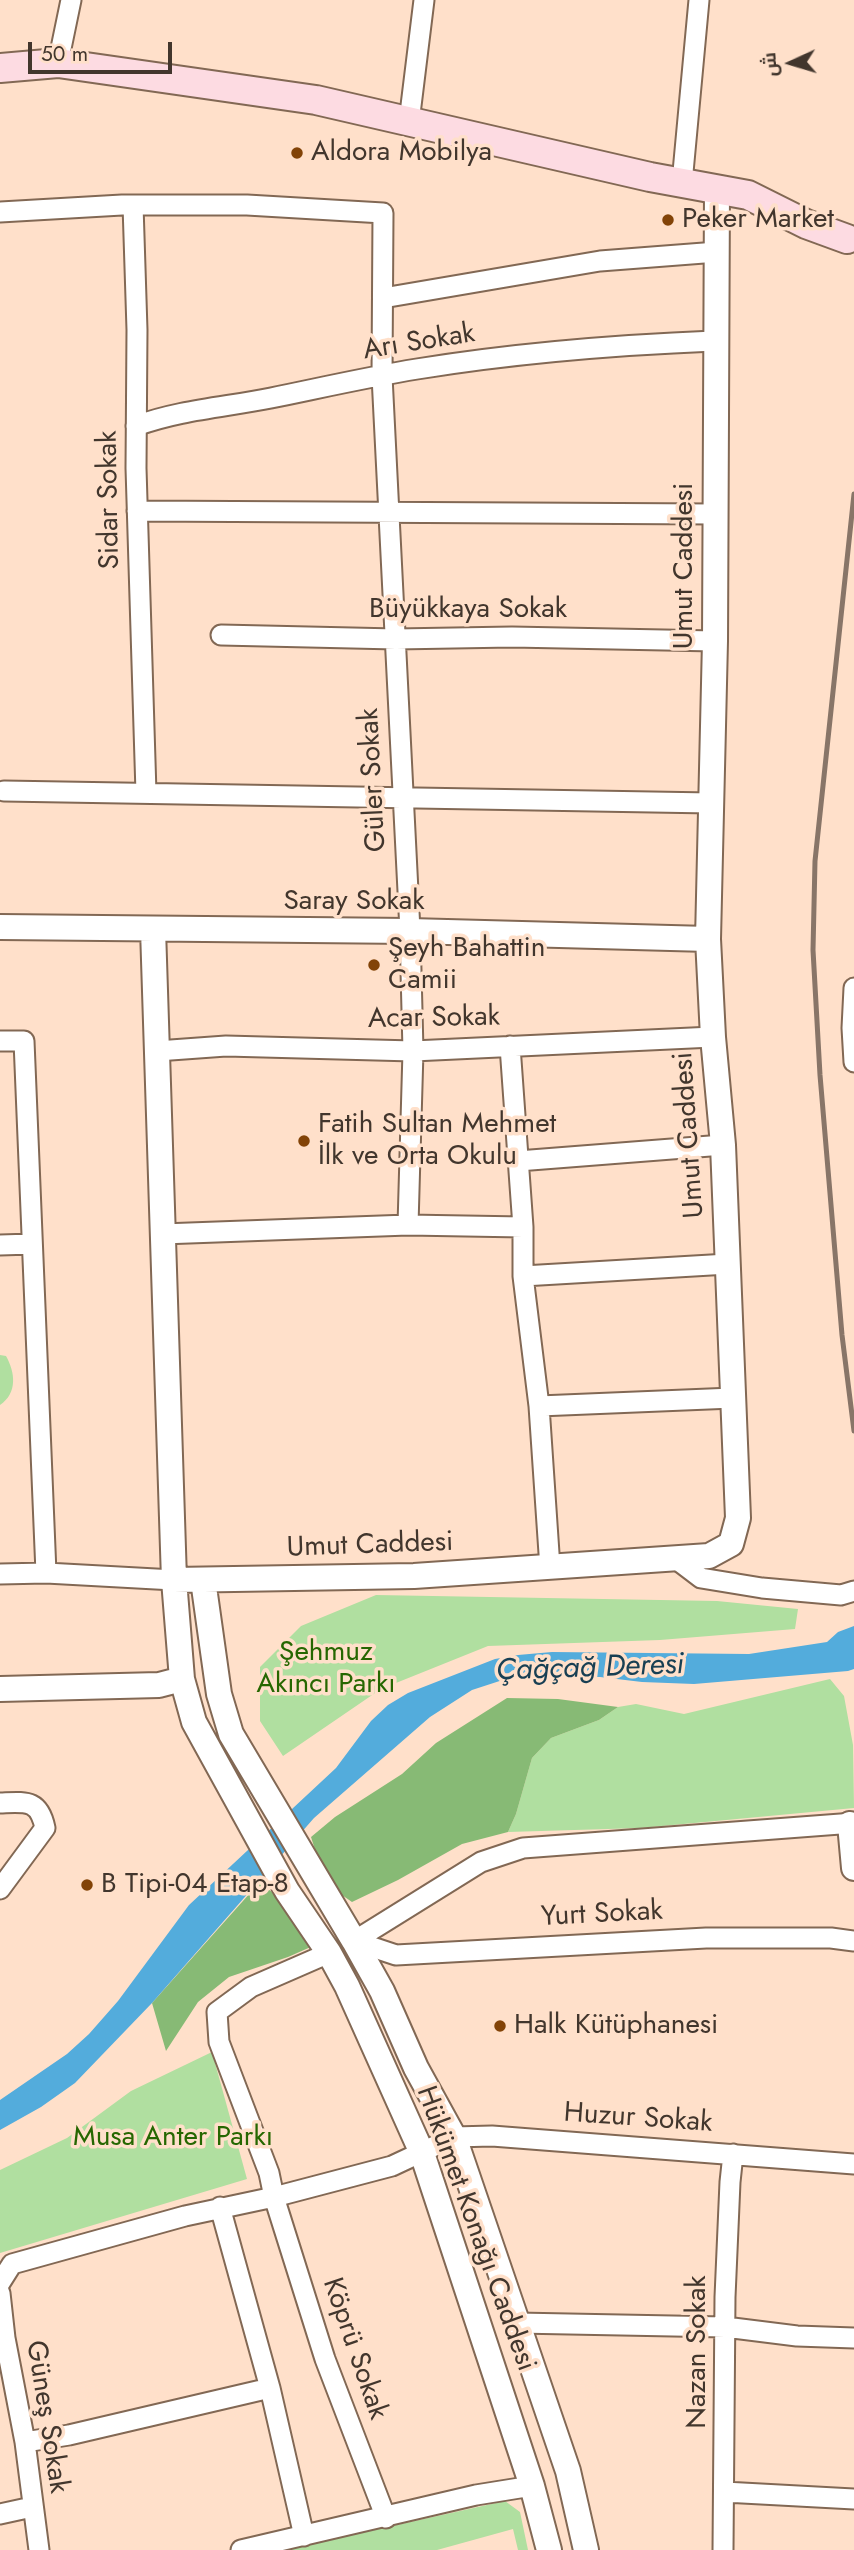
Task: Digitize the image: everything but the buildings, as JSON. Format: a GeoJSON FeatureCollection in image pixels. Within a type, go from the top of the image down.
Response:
{"type":"FeatureCollection","features":[{"type":"Feature","properties":{"kind":"main road"},"geometry":{"type":"LineString","coordinates":[[0,68],[58,64],[316,100],[682,183],[748,195],[806,224],[848,239]]}},
{"type":"Feature","properties":{"kind":"street"},"geometry":{"type":"LineString","coordinates":[[58,64],[71,0]]}},
{"type":"Feature","properties":{"kind":"street"},"geometry":{"type":"LineString","coordinates":[[409,122],[424,0]]}},
{"type":"Feature","properties":{"kind":"street"},"geometry":{"type":"LineString","coordinates":[[682,183],[699,0]]}},
{"type":"Feature","properties":{"kind":"street","name":"Umut Caddesi"},"geometry":{"type":"LineString","coordinates":[[174,1580],[414,1576],[550,1568],[709,1556],[731,1544],[738,1518],[723,1145],[713,1037],[708,939],[715,641],[714,341],[717,189]]}},
{"type":"Feature","properties":{"kind":"street"},"geometry":{"type":"LineString","coordinates":[[0,212],[133,205]]}},
{"type":"Feature","properties":{"kind":"street","name":"Güler Sokak"},"geometry":{"type":"LineString","coordinates":[[133,205],[247,205],[383,213],[382,376],[410,931],[413,1051],[408,1225]]}},
{"type":"Feature","properties":{"kind":"street","name":"Sidar Sokak"},"geometry":{"type":"LineString","coordinates":[[133,205],[137,330],[137,511],[145,793]]}},
{"type":"Feature","properties":{"kind":"street"},"geometry":{"type":"LineString","coordinates":[[383,298],[600,261],[717,251]]}},
{"type":"Feature","properties":{"kind":"street","name":"Arı Sokak"},"geometry":{"type":"LineString","coordinates":[[136,426],[156,418],[382,376],[534,354],[634,344],[714,341]]}},
{"type":"Feature","properties":{"kind":"street"},"geometry":{"type":"LineString","coordinates":[[137,511],[390,510],[715,514]]}},
{"type":"Feature","properties":{"kind":"street","name":"Büyükkaya Sokak"},"geometry":{"type":"LineString","coordinates":[[221,635],[715,641]]}},
{"type":"Feature","properties":{"kind":"street"},"geometry":{"type":"LineString","coordinates":[[5,791],[711,803]]}},
{"type":"Feature","properties":{"kind":"street","name":"Saray Sokak"},"geometry":{"type":"LineString","coordinates":[[0,927],[410,931],[708,939]]}},
{"type":"Feature","properties":{"kind":"street","name":"Hükümet Konağı Caddesi"},"geometry":{"type":"LineString","coordinates":[[153,929],[174,1580],[182,1679],[194,1723],[287,1891],[329,1953],[372,2039],[422,2153],[532,2486],[549,2550]]}},
{"type":"Feature","properties":{"kind":"street"},"geometry":{"type":"LineString","coordinates":[[854,988],[854,1062]]}},
{"type":"Feature","properties":{"kind":"street","name":"Acar Sokak"},"geometry":{"type":"LineString","coordinates":[[157,1051],[226,1046],[413,1051],[713,1037]]}},
{"type":"Feature","properties":{"kind":"street"},"geometry":{"type":"LineString","coordinates":[[0,1041],[23,1041],[46,1573]]}},
{"type":"Feature","properties":{"kind":"street"},"geometry":{"type":"LineString","coordinates":[[510,1046],[523,1227],[523,1276],[539,1406],[550,1568]]}},
{"type":"Feature","properties":{"kind":"street"},"geometry":{"type":"LineString","coordinates":[[518,1161],[723,1145]]}},
{"type":"Feature","properties":{"kind":"street"},"geometry":{"type":"LineString","coordinates":[[162,1234],[408,1225],[523,1227]]}},
{"type":"Feature","properties":{"kind":"street"},"geometry":{"type":"LineString","coordinates":[[0,1245],[32,1244]]}},
{"type":"Feature","properties":{"kind":"street"},"geometry":{"type":"LineString","coordinates":[[523,1276],[728,1264]]}},
{"type":"Feature","properties":{"kind":"street"},"geometry":{"type":"LineString","coordinates":[[539,1406],[733,1398]]}},
{"type":"Feature","properties":{"kind":"street"},"geometry":{"type":"LineString","coordinates":[[677,1559],[701,1578],[762,1588],[841,1595],[854,1591]]}},
{"type":"Feature","properties":{"kind":"street"},"geometry":{"type":"LineString","coordinates":[[0,1574],[46,1573],[174,1580]]}},
{"type":"Feature","properties":{"kind":"street","name":"Hükümet Konağı Caddesi"},"geometry":{"type":"LineString","coordinates":[[203,1580],[219,1695],[231,1734],[355,1941],[382,1990],[416,2068],[454,2137],[568,2471],[586,2550]]}},
{"type":"Feature","properties":{"kind":"street"},"geometry":{"type":"LineString","coordinates":[[0,1689],[159,1685],[182,1679]]}},
{"type":"Feature","properties":{"kind":"street"},"geometry":{"type":"LineString","coordinates":[[0,1803],[34,1806],[42,1812],[45,1828],[0,1889]]}},
{"type":"Feature","properties":{"kind":"street"},"geometry":{"type":"LineString","coordinates":[[355,1941],[481,1862],[523,1848],[852,1824],[854,1868]]}},
{"type":"Feature","properties":{"kind":"street","name":"Yurt Sokak"},"geometry":{"type":"LineString","coordinates":[[355,1941],[396,1955],[706,1938],[831,1938],[854,1941]]}},
{"type":"Feature","properties":{"kind":"street","name":"Köprü Sokak"},"geometry":{"type":"LineString","coordinates":[[329,1953],[251,1987],[217,2012],[219,2042],[269,2173],[274,2197],[325,2359],[386,2518]]}},
{"type":"Feature","properties":{"kind":"street","name":"Huzur Sokak"},"geometry":{"type":"LineString","coordinates":[[0,2283],[12,2263],[219,2207],[274,2197],[392,2166],[454,2137],[492,2136],[854,2164]]}},
{"type":"Feature","properties":{"kind":"street","name":"Nazan Sokak"},"geometry":{"type":"LineString","coordinates":[[723,2550],[725,2327],[733,2154]]}},
{"type":"Feature","properties":{"kind":"street"},"geometry":{"type":"LineString","coordinates":[[219,2207],[270,2388],[304,2536]]}},
{"type":"Feature","properties":{"kind":"street","name":"Güneş Sokak"},"geometry":{"type":"LineString","coordinates":[[0,2293],[3,2339],[25,2442],[39,2550]]}},
{"type":"Feature","properties":{"kind":"street"},"geometry":{"type":"LineString","coordinates":[[517,2323],[725,2327],[797,2336],[854,2337]]}},
{"type":"Feature","properties":{"kind":"street"},"geometry":{"type":"LineString","coordinates":[[25,2442],[69,2435],[270,2388]]}},
{"type":"Feature","properties":{"kind":"street"},"geometry":{"type":"LineString","coordinates":[[241,2550],[476,2495],[532,2486]]}},
{"type":"Feature","properties":{"kind":"street"},"geometry":{"type":"LineString","coordinates":[[724,2492],[854,2499]]}},
{"type":"Feature","properties":{"kind":"street"},"geometry":{"type":"LineString","coordinates":[[0,2514],[32,2507]]}},
{"type":"Feature","properties":{"kind":"green space"},"geometry":{"type":"Polygon","coordinates":[[[0,1355],[6,1356],[9,1362],[13,1382],[10,1395],[0,1405],[0,1355]]]}},
{"type":"Feature","properties":{"kind":"green space","name":"Şehmuz Akıncı Parkı"},"geometry":{"type":"Polygon","coordinates":[[[376,1595],[717,1601],[798,1609],[795,1629],[660,1640],[488,1646],[381,1689],[283,1756],[260,1721],[260,1667],[301,1626],[376,1595]]]}},
{"type":"Feature","properties":{"kind":"green space"},"geometry":{"type":"Polygon","coordinates":[[[830,1679],[844,1696],[853,1745],[854,1808],[641,1828],[508,1832],[532,1758],[551,1738],[599,1720],[618,1707],[636,1704],[684,1714],[830,1679]]]}},
{"type":"Feature","properties":{"kind":"green space"},"geometry":{"type":"Polygon","coordinates":[[[507,1698],[558,1699],[618,1707],[599,1720],[551,1738],[532,1758],[508,1832],[462,1844],[352,1902],[326,1884],[311,1837],[335,1817],[402,1774],[436,1743],[507,1698]]]}},
{"type":"Feature","properties":{"kind":"green space"},"geometry":{"type":"Polygon","coordinates":[[[259,1883],[278,1896],[313,1946],[229,1977],[198,2002],[166,2051],[152,2003],[259,1883]]]}},
{"type":"Feature","properties":{"kind":"green space","name":"Musa Anter Parkı"},"geometry":{"type":"Polygon","coordinates":[[[212,2052],[247,2179],[0,2253],[0,2170],[67,2138],[131,2091],[212,2052]]]}},
{"type":"Feature","properties":{"kind":"green space"},"geometry":{"type":"Polygon","coordinates":[[[505,2501],[520,2512],[528,2550],[518,2550],[513,2529],[437,2550],[284,2550],[505,2501]]]}},
{"type":"Feature","properties":{"kind":"water","name":"Çağçağ Deresi"},"geometry":{"type":"Polygon","coordinates":[[[854,1626],[854,1669],[848,1671],[694,1684],[600,1677],[515,1676],[472,1690],[430,1717],[314,1818],[152,2003],[75,2083],[41,2107],[0,2130],[0,2100],[67,2054],[89,2034],[118,2001],[189,1905],[336,1768],[371,1721],[388,1705],[408,1693],[495,1659],[518,1655],[552,1652],[749,1654],[827,1642],[838,1632],[854,1626]]]}},
{"type":"Feature","properties":{"kind":"railway"},"geometry":{"type":"LineString","coordinates":[[854,494],[815,861],[813,950],[820,1075],[842,1335],[854,1431]]}},
{"type":"Feature","properties":{"kind":"place","name":"Aldora Mobilya"},"geometry":{"type":"Point","coordinates":[297,153]}},
{"type":"Feature","properties":{"kind":"place","name":"Peker Market"},"geometry":{"type":"Point","coordinates":[668,220]}},
{"type":"Feature","properties":{"kind":"place","name":"Şeyh Bahattin Camii"},"geometry":{"type":"Point","coordinates":[374,965]}},
{"type":"Feature","properties":{"kind":"place","name":"Fatih Sultan Mehmet İlk ve Orta Okulu"},"geometry":{"type":"Point","coordinates":[304,1141]}},
{"type":"Feature","properties":{"kind":"place","name":"B Tipi-04 Etap-8"},"geometry":{"type":"Point","coordinates":[87,1885]}},
{"type":"Feature","properties":{"kind":"place","name":"Halk Kütüphanesi"},"geometry":{"type":"Point","coordinates":[500,2026]}}]}
